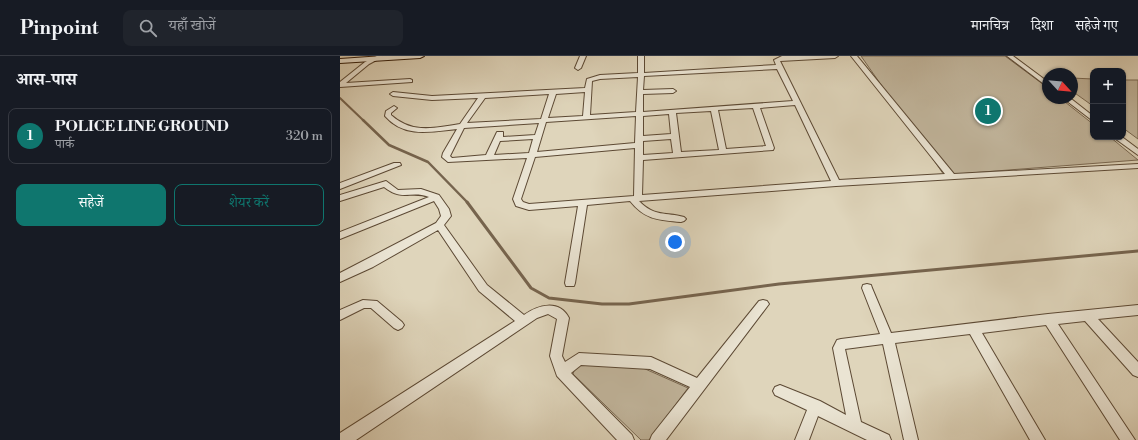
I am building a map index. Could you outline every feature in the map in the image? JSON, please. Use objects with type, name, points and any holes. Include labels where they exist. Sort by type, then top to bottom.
[{"type":"street","points":[[340,58],[420,56]]},
{"type":"street","points":[[578,68],[582,56]]},
{"type":"street","points":[[641,56],[640,142],[635,198],[642,211],[648,214],[682,219]]},
{"type":"street","points":[[835,56],[782,58],[777,60],[779,67],[836,183]]},
{"type":"street","points":[[854,56],[951,176]]},
{"type":"street","points":[[1010,56],[1042,80]]},
{"type":"street","points":[[1015,56],[1042,76]]},
{"type":"street","points":[[340,61],[372,58]]},
{"type":"street","points":[[340,85],[372,58]]},
{"type":"street","points":[[586,117],[589,80],[595,78],[779,67]]},
{"type":"street","points":[[340,85],[410,81]]},
{"type":"street","points":[[393,94],[432,98],[588,90]]},
{"type":"street","points":[[640,92],[673,91]]},
{"type":"street","points":[[553,92],[517,199],[519,204],[529,207],[836,183],[1138,166]]},
{"type":"street","points":[[483,96],[462,126],[446,157],[451,160],[531,155],[640,142],[674,136]]},
{"type":"street","points":[[1078,102],[1090,111]]},
{"type":"street","points":[[394,108],[388,112],[388,116],[399,126],[417,130],[797,103]]},
{"type":"street","points":[[1074,104],[1090,117]]},
{"type":"street","points":[[639,158],[770,148],[756,106]]},
{"type":"street","points":[[714,109],[723,151]]},
{"type":"street","points":[[672,111],[677,155]]},
{"type":"street","points":[[488,158],[506,123]]},
{"type":"street","points":[[498,139],[537,136]]},
{"type":"street","points":[[1126,137],[1138,146]]},
{"type":"street","points":[[1121,140],[1138,153]]},
{"type":"street","points":[[340,186],[398,164]]},
{"type":"street","points":[[340,198],[386,184],[396,192],[415,190],[428,193],[436,197],[444,209],[446,216],[439,225],[369,264],[340,278]]},
{"type":"street","points":[[340,236],[436,197]]},
{"type":"street","points":[[570,283],[583,203]]},
{"type":"street","points":[[439,225],[483,288],[524,321]]},
{"type":"street","points":[[867,288],[887,338],[911,440]]},
{"type":"street","points":[[340,315],[364,304],[373,304],[398,325]]},
{"type":"street","points":[[657,440],[763,304]]},
{"type":"street","points":[[343,440],[539,310],[556,312],[563,318],[556,356],[562,372],[627,440]]},
{"type":"street","points":[[860,433],[839,348],[841,344],[1138,310]]},
{"type":"street","points":[[1088,315],[1138,372]]},
{"type":"street","points":[[1048,320],[1128,440]]},
{"type":"street","points":[[973,329],[1038,440]]},
{"type":"street","points":[[562,372],[579,360],[651,364],[699,386]]},
{"type":"street","points":[[780,391],[815,406],[860,433],[884,440]]},
{"type":"street","points":[[802,440],[815,406]]},
{"type":"shaded area","points":[[861,56],[1005,56],[1042,84],[1042,104],[1068,104],[1090,122],[1090,140],[1114,140],[1138,160],[944,175]]},
{"type":"shaded area","points":[[1078,78],[1090,79],[1090,104],[1078,95]]},
{"type":"shaded area","points":[[1126,80],[1138,80],[1138,139],[1126,130]]},
{"type":"shaded area","points":[[582,364],[643,368],[688,388],[649,440],[641,440],[573,374],[575,368]]},
{"type":"waterway","points":[[340,98],[364,121]]},
{"type":"waterway","points":[[363,120],[389,145],[428,162],[468,203]]},
{"type":"waterway","points":[[467,202],[531,288],[549,298],[602,304],[629,304],[779,284],[1138,251]]},
{"type":"place","name":"POLICE LINE GROUND","points":[[988,111]]}]
